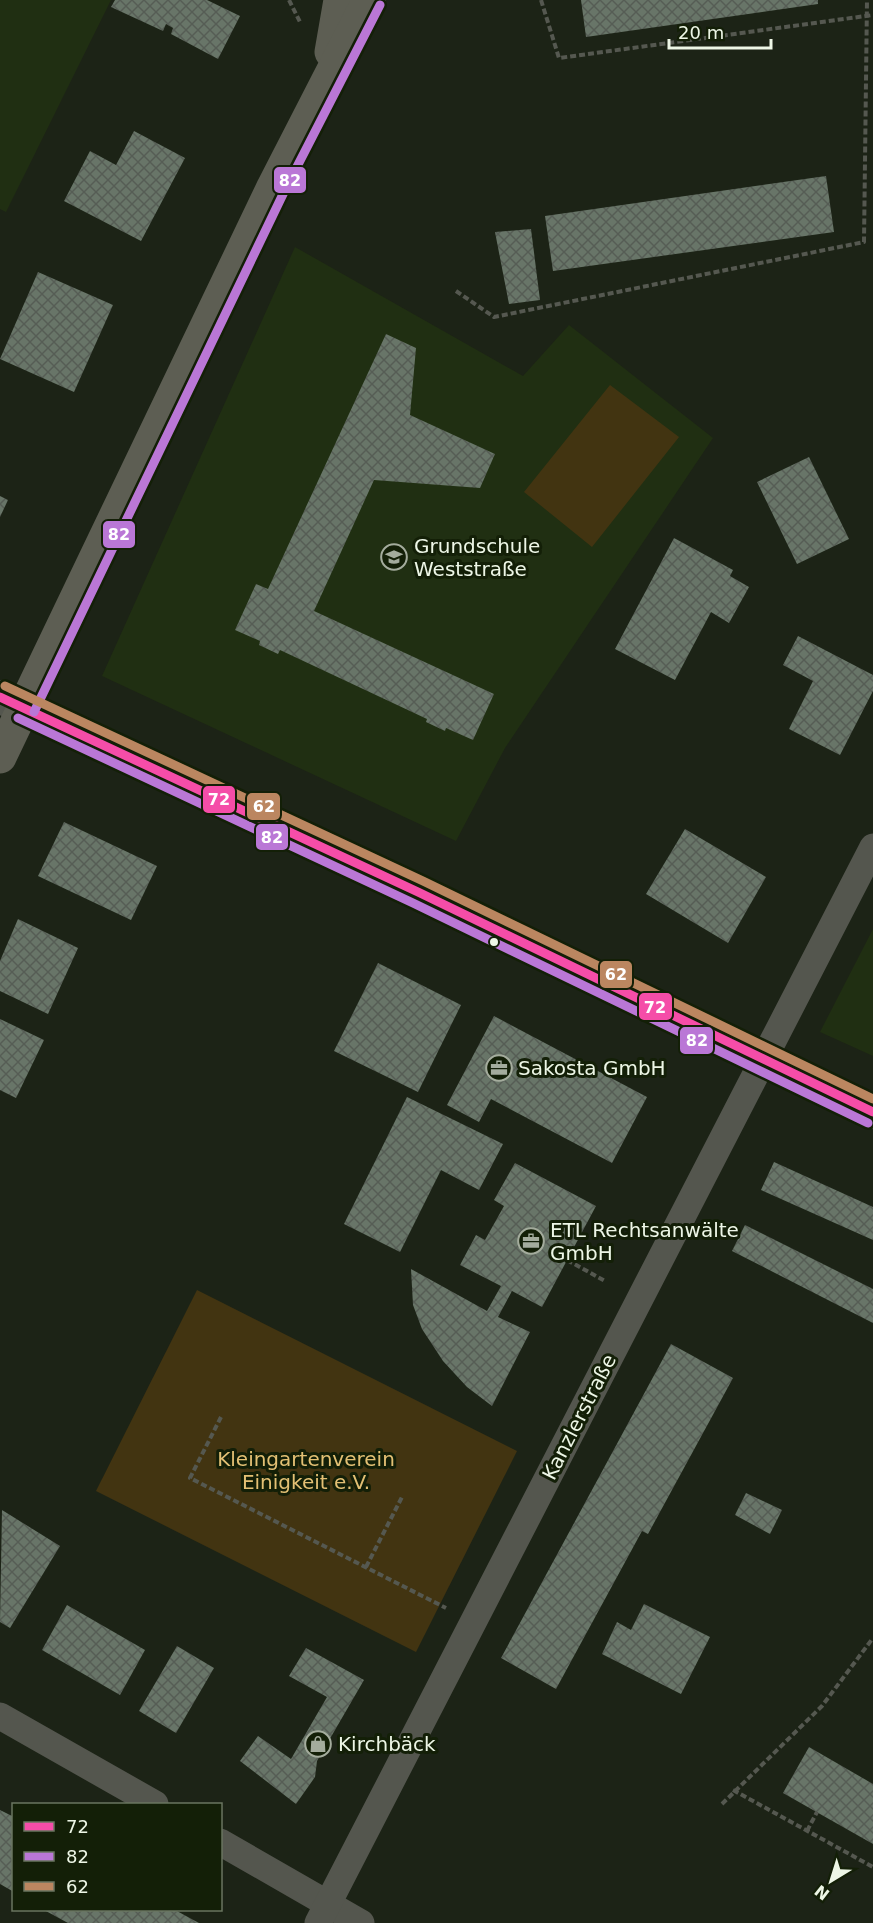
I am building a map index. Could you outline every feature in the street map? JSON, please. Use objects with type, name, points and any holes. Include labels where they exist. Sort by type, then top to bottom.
[{"type":"main road","points":[[327,77],[340,0]]},
{"type":"main road","points":[[0,757],[11,702],[327,77],[369,0]]},
{"type":"street","points":[[11,702],[525,943],[763,1061],[873,1112]]},
{"type":"street","name":"Kanzlerstraße","points":[[323,1913],[873,848]]},
{"type":"street","points":[[0,1716],[152,1803]]},
{"type":"street","points":[[222,1843],[323,1913],[361,1923]]},
{"type":"path","points":[[541,0],[559,58],[871,15]]},
{"type":"path","points":[[456,291],[494,317],[864,242],[871,15],[867,0]]},
{"type":"path","points":[[567,1260],[605,1281]]},
{"type":"path","points":[[221,1417],[190,1478],[473,1622]]},
{"type":"path","points":[[366,1567],[402,1497]]},
{"type":"path","points":[[722,1804],[733,1790],[822,1706],[873,1638]]},
{"type":"path","points":[[733,1790],[873,1867]]},
{"type":"path","points":[[807,1831],[817,1812]]},
{"type":"shaded area","points":[[0,0],[111,0],[6,212],[0,209]]},
{"type":"shaded area","name":"Grundschule Weststraße","points":[[295,247],[523,376],[569,325],[713,438],[505,748],[456,841],[102,676]]},
{"type":"shaded area","points":[[873,929],[873,1056],[820,1032]]},
{"type":"green space","points":[[610,385],[679,437],[592,547],[524,492]]},
{"type":"green space","name":"Kleingartenverein Einigkeit e.V.","points":[[197,1290],[517,1451],[416,1652],[96,1491]]},
{"type":"building","points":[[115,0],[207,0],[240,16],[218,59],[171,34],[173,28],[166,24],[163,31],[111,7]]},
{"type":"building","points":[[581,0],[818,0],[818,4],[586,37]]},
{"type":"building","points":[[134,131],[185,158],[141,241],[64,201],[90,151],[116,165]]},
{"type":"building","points":[[826,176],[834,232],[553,271],[545,216]]},
{"type":"building","points":[[531,229],[540,300],[509,304],[495,232]]},
{"type":"building","points":[[38,272],[113,305],[74,392],[0,359]]},
{"type":"building","points":[[386,334],[416,348],[410,415],[495,454],[480,488],[374,480],[314,611],[494,694],[473,740],[446,728],[445,731],[426,722],[427,719],[280,650],[278,654],[259,645],[260,641],[235,630],[256,584],[268,589]]},
{"type":"building","points":[[809,457],[849,539],[797,564],[757,482]]},
{"type":"building","points":[[0,496],[8,500],[0,517]]},
{"type":"building","points":[[674,538],[733,570],[730,576],[749,587],[729,623],[711,612],[675,680],[615,649]]},
{"type":"building","points":[[798,636],[873,675],[873,691],[840,755],[789,729],[813,681],[783,665]]},
{"type":"building","points":[[64,822],[157,866],[131,920],[38,876]]},
{"type":"building","points":[[685,829],[766,877],[728,943],[646,894]]},
{"type":"building","points":[[18,919],[78,948],[48,1014],[0,991],[0,961]]},
{"type":"building","points":[[378,963],[461,1005],[418,1092],[334,1051]]},
{"type":"building","points":[[494,1016],[647,1097],[612,1163],[491,1099],[479,1122],[447,1105]]},
{"type":"building","points":[[0,1019],[44,1040],[16,1098],[0,1090]]},
{"type":"building","points":[[407,1097],[503,1144],[479,1190],[441,1170],[400,1252],[344,1224]]},
{"type":"building","points":[[774,1162],[873,1207],[873,1240],[761,1190]]},
{"type":"building","points":[[515,1163],[596,1206],[542,1307],[512,1291],[498,1317],[530,1332],[492,1406],[467,1387],[443,1361],[422,1329],[413,1305],[411,1269],[487,1311],[501,1286],[460,1265],[476,1235],[485,1240],[504,1206],[494,1200]]},
{"type":"building","points":[[745,1225],[873,1289],[873,1323],[732,1251]]},
{"type":"building","points":[[671,1344],[733,1378],[648,1534],[642,1531],[556,1689],[501,1658]]},
{"type":"building","points":[[746,1493],[782,1510],[770,1534],[735,1515]]},
{"type":"building","points":[[2,1510],[60,1546],[10,1628],[0,1622]]},
{"type":"building","points":[[644,1604],[710,1637],[681,1694],[602,1654],[617,1622],[631,1630]]},
{"type":"building","points":[[67,1605],[145,1650],[120,1695],[42,1650]]},
{"type":"building","points":[[177,1646],[214,1668],[176,1733],[139,1711]]},
{"type":"building","points":[[306,1648],[364,1680],[317,1761],[315,1777],[296,1804],[240,1761],[258,1736],[291,1759],[327,1697],[289,1676]]},
{"type":"building","points":[[809,1747],[873,1784],[873,1844],[783,1793]]},
{"type":"building","points":[[0,1810],[12,1816],[12,1891],[0,1884]]},
{"type":"building","points":[[46,1911],[177,1911],[199,1923],[68,1923]]},
{"type":"transit line","name":"82","points":[[34,712],[284,192],[380,5]]},
{"type":"transit line","name":"62","points":[[5,686],[423,881],[873,1099]]},
{"type":"transit line","name":"72","points":[[0,697],[418,892],[873,1112]]},
{"type":"transit line","name":"82","points":[[18,718],[413,903],[868,1123]]},
{"type":"place","name":"Grundschule Weststraße","points":[[394,557]]},
{"type":"place","name":"Sakosta GmbH","points":[[499,1068]]},
{"type":"place","name":"ETL Rechtsanwälte GmbH","points":[[531,1241]]},
{"type":"place","name":"Kirchbäck","points":[[318,1744]]}]
